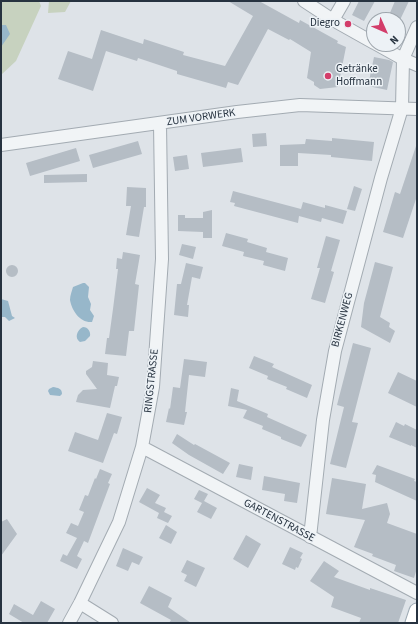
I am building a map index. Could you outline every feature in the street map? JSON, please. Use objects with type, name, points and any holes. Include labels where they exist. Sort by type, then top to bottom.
[{"type":"main road","points":[[413,623],[417,611]]},
{"type":"street","points":[[304,1],[333,20],[366,38]]},
{"type":"street","points":[[333,20],[344,1]]},
{"type":"street","points":[[403,59],[417,27]]},
{"type":"street","points":[[391,52],[417,65]]},
{"type":"street","name":"BIRKENWEG","points":[[310,537],[334,351],[402,108],[403,59]]},
{"type":"street","name":"ZUM VORWERK","points":[[1,145],[160,124],[230,113],[300,105],[417,109]]},
{"type":"street","name":"RINGSTRASSE","points":[[69,623],[118,522],[142,447],[153,387],[162,259],[160,124]]},
{"type":"street","name":"GARTENSTRASSE","points":[[142,447],[417,594]]},
{"type":"street","points":[[80,603],[112,623]]},
{"type":"green space","points":[[1,1],[39,1],[41,6],[16,61],[1,75]]},
{"type":"green space","points":[[49,1],[71,1],[65,12],[48,13]]},
{"type":"water","points":[[1,25],[6,25],[10,34],[1,47]]},
{"type":"water","points":[[83,283],[89,287],[88,297],[91,304],[90,310],[94,316],[92,322],[84,321],[77,316],[70,300],[73,287]]},
{"type":"water","points":[[1,299],[8,301],[12,316],[15,318],[9,321],[5,317],[1,317]]},
{"type":"water","points":[[83,327],[89,330],[90,336],[85,341],[80,342],[77,338],[77,334]]},
{"type":"water","points":[[53,387],[60,389],[62,394],[60,396],[50,395],[48,391]]},
{"type":"building","points":[[228,1],[259,1],[299,23],[300,20],[346,47],[338,87],[320,89],[314,85],[314,82],[307,78],[311,52],[290,39],[289,40],[268,29],[238,85],[228,82],[226,88],[177,74],[177,71],[138,58],[137,61],[106,51],[93,91],[58,79],[68,51],[92,59],[101,30],[143,44],[144,39],[184,52],[183,55],[225,66],[253,16]]},
{"type":"building","points":[[359,1],[375,1],[369,12],[366,12],[364,21],[352,15]]},
{"type":"building","points":[[395,1],[409,1],[404,12],[390,12]]},
{"type":"building","points":[[374,57],[393,62],[387,90],[368,86]]},
{"type":"building","points":[[266,133],[267,146],[253,147],[252,134]]},
{"type":"building","points":[[332,138],[374,142],[372,161],[331,157],[331,155],[298,153],[298,166],[280,166],[280,145],[305,144],[306,139],[332,141]]},
{"type":"building","points":[[138,141],[142,154],[93,168],[89,155]]},
{"type":"building","points":[[416,146],[417,199],[403,238],[383,232],[395,192],[400,194]]},
{"type":"building","points":[[76,148],[80,161],[30,176],[26,163]]},
{"type":"building","points":[[241,148],[243,162],[203,167],[201,153]]},
{"type":"building","points":[[187,155],[189,169],[175,171],[173,157]]},
{"type":"building","points":[[87,174],[87,182],[44,183],[44,175]]},
{"type":"building","points":[[354,186],[362,189],[355,211],[347,209]]},
{"type":"building","points":[[127,187],[146,188],[146,207],[144,207],[139,237],[126,235],[131,206],[126,206]]},
{"type":"building","points":[[233,191],[301,209],[303,202],[325,208],[325,205],[347,211],[343,224],[322,218],[321,222],[299,216],[298,223],[234,206],[235,203],[230,202]]},
{"type":"building","points":[[212,210],[212,238],[203,238],[203,232],[178,231],[178,215],[185,215],[185,218],[203,218],[203,212]]},
{"type":"building","points":[[226,233],[248,239],[247,242],[267,248],[266,252],[288,258],[285,271],[263,265],[264,261],[243,256],[244,252],[222,246]]},
{"type":"building","points":[[326,236],[340,240],[331,271],[334,272],[325,303],[311,299],[320,268],[317,268]]},
{"type":"building","points":[[182,244],[196,247],[193,259],[179,255]]},
{"type":"building","points":[[123,252],[140,255],[135,284],[139,285],[134,331],[129,331],[126,356],[105,354],[107,338],[109,338],[118,269],[116,269],[117,258],[122,259]]},
{"type":"building","points":[[375,262],[393,267],[380,317],[390,323],[389,327],[395,331],[390,343],[361,327],[364,303]]},
{"type":"building","points":[[186,263],[203,267],[200,279],[192,277],[187,305],[189,305],[188,317],[174,315],[177,284],[181,284]]},
{"type":"building","points":[[12,265],[16,267],[18,271],[16,275],[12,277],[8,275],[6,271],[8,267]]},
{"type":"building","points":[[353,343],[371,348],[352,422],[358,423],[346,468],[330,464],[344,407],[337,405]]},
{"type":"building","points":[[254,356],[274,364],[272,367],[312,385],[307,398],[286,389],[287,387],[267,379],[268,376],[249,368]]},
{"type":"building","points":[[184,359],[207,362],[205,377],[189,375],[185,412],[187,412],[184,425],[166,422],[169,408],[170,409],[173,387],[180,388]]},
{"type":"building","points":[[93,361],[108,363],[107,375],[119,377],[117,386],[115,386],[110,408],[76,402],[78,395],[83,390],[97,389],[86,374],[86,371],[92,367]]},
{"type":"building","points":[[398,372],[417,381],[417,407],[388,393]]},
{"type":"building","points":[[231,388],[239,390],[237,401],[268,414],[267,417],[307,435],[301,447],[262,429],[263,426],[243,418],[247,410],[228,406]]},
{"type":"building","points":[[107,413],[122,417],[117,434],[114,433],[103,463],[68,451],[75,432],[98,440]]},
{"type":"building","points":[[396,422],[404,426],[405,424],[417,430],[417,448],[389,437]]},
{"type":"building","points":[[177,434],[194,445],[195,444],[230,463],[223,474],[189,455],[172,443]]},
{"type":"building","points":[[239,464],[253,467],[251,480],[236,477]]},
{"type":"building","points":[[377,465],[415,479],[414,481],[417,482],[417,501],[375,482],[376,475],[372,474]]},
{"type":"building","points":[[100,469],[112,474],[108,483],[110,484],[88,543],[84,541],[77,556],[82,559],[77,569],[60,561],[63,554],[67,556],[77,538],[66,533],[71,523],[78,526],[84,512],[79,510],[85,495],[88,496]]},
{"type":"building","points":[[264,476],[300,483],[297,503],[284,501],[285,494],[262,490]]},
{"type":"building","points":[[332,478],[366,484],[362,509],[387,503],[390,514],[387,523],[417,534],[417,568],[414,578],[394,571],[396,565],[354,547],[365,520],[326,514]]},
{"type":"building","points":[[147,488],[160,495],[155,503],[166,508],[164,512],[172,516],[168,523],[157,518],[159,513],[139,502]]},
{"type":"building","points":[[199,490],[208,494],[204,501],[217,508],[211,519],[197,512],[202,503],[194,499]]},
{"type":"building","points":[[7,519],[17,534],[1,556],[1,522]]},
{"type":"building","points":[[166,525],[177,532],[171,544],[159,538]]},
{"type":"building","points":[[246,535],[261,544],[248,568],[233,559]]},
{"type":"building","points":[[290,547],[303,553],[300,558],[302,559],[298,568],[296,567],[295,570],[282,564]]},
{"type":"building","points":[[123,548],[143,557],[139,565],[132,562],[128,571],[116,566]]},
{"type":"building","points":[[187,560],[205,568],[196,587],[184,581],[187,575],[181,572]]},
{"type":"building","points":[[324,561],[339,571],[334,577],[370,590],[370,588],[406,600],[398,623],[359,623],[361,618],[331,607],[334,597],[310,581]]},
{"type":"building","points":[[149,586],[172,598],[168,607],[191,623],[169,623],[171,620],[140,603]]},
{"type":"building","points":[[41,601],[55,609],[47,623],[24,623],[9,614],[14,604],[33,615]]},
{"type":"place","name":"Diegro","points":[[348,24]]},
{"type":"place","name":"Getränke Hoffmann","points":[[328,76]]}]
